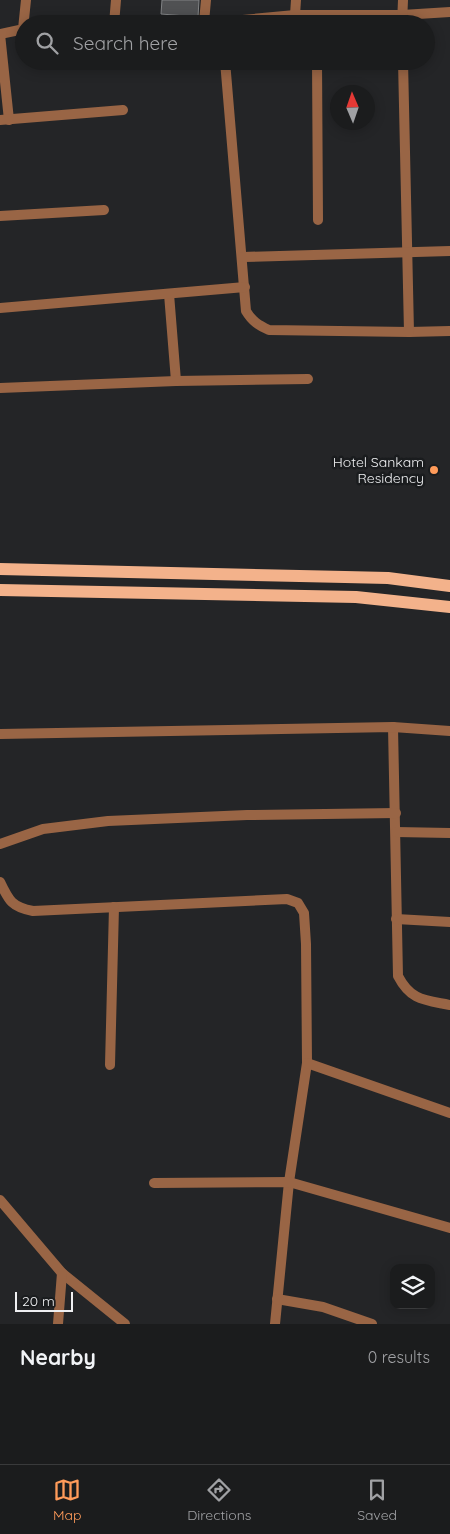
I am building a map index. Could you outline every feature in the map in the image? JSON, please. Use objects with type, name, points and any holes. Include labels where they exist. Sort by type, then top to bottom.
[{"type":"main road","points":[[0,569],[388,578],[450,586]]},
{"type":"main road","points":[[0,590],[356,597],[450,607]]},
{"type":"street","points":[[24,15],[26,0]]},
{"type":"street","points":[[115,15],[116,0]]},
{"type":"street","points":[[205,15],[206,0]]},
{"type":"street","points":[[295,15],[296,0]]},
{"type":"street","points":[[402,15],[403,0]]},
{"type":"street","points":[[429,15],[450,12]]},
{"type":"street","points":[[15,31],[0,34],[4,120],[123,110]]},
{"type":"street","points":[[226,70],[243,257],[246,311],[250,318],[258,325],[269,330],[450,331]]},
{"type":"street","points":[[317,70],[318,220]]},
{"type":"street","points":[[403,70],[409,332]]},
{"type":"street","points":[[0,216],[104,210]]},
{"type":"street","points":[[243,257],[450,251]]},
{"type":"street","points":[[0,308],[245,287]]},
{"type":"street","points":[[170,294],[176,381]]},
{"type":"street","points":[[0,388],[176,381],[308,379]]},
{"type":"street","points":[[0,734],[393,727],[450,731]]},
{"type":"street","points":[[393,727],[398,976],[404,987],[416,998],[450,1005]]},
{"type":"street","points":[[0,844],[43,829],[108,821],[247,815],[396,813]]},
{"type":"street","points":[[396,832],[450,833]]},
{"type":"street","points":[[0,882],[8,899],[18,908],[33,911],[287,899],[298,903],[304,912],[307,1063],[288,1182],[275,1324]]},
{"type":"street","points":[[110,1065],[114,906]]},
{"type":"street","points":[[396,919],[450,922]]},
{"type":"street","points":[[307,1063],[450,1113]]},
{"type":"street","points":[[154,1183],[288,1182],[450,1228]]},
{"type":"street","points":[[0,1200],[62,1273],[125,1324]]},
{"type":"street","points":[[58,1324],[62,1273]]},
{"type":"street","points":[[277,1299],[323,1307],[372,1324]]},
{"type":"building","points":[[162,0],[199,0],[198,15],[161,14]]},
{"type":"place","name":"Hotel Sankam Residency","points":[[434,470]]}]
